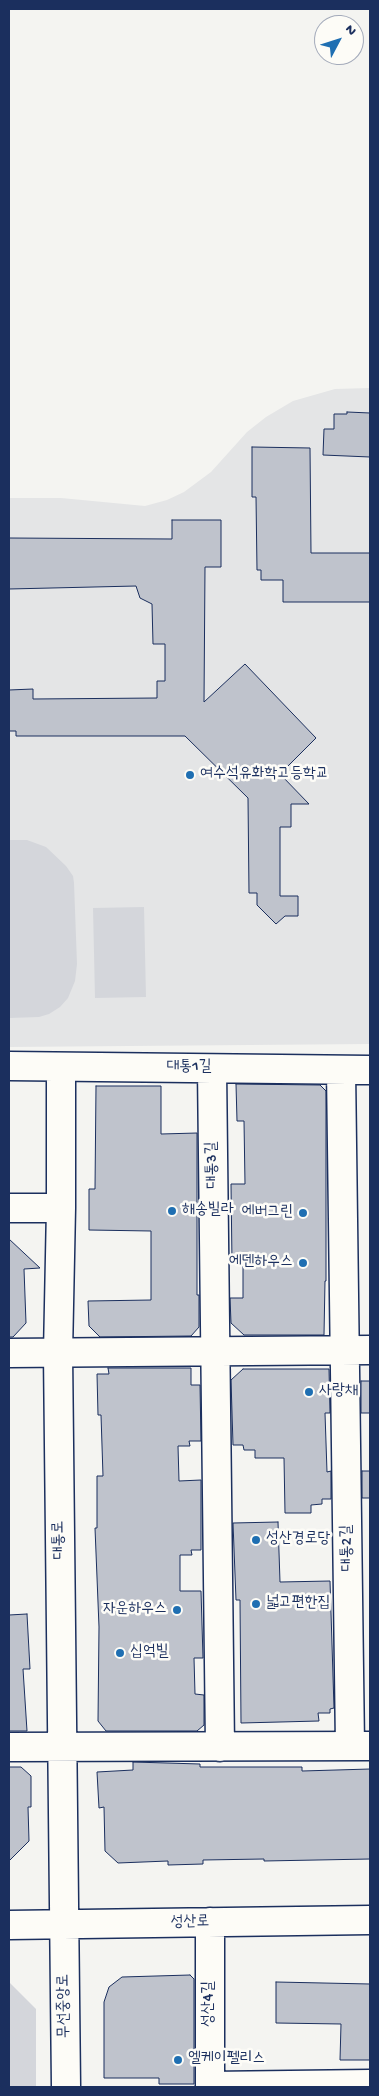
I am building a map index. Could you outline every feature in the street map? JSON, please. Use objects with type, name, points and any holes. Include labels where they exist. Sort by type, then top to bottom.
[{"type":"street","name":"대통1길","points":[[9,1066],[370,1070]]},
{"type":"street","name":"대통로","points":[[61,1067],[58,1353],[64,1925]]},
{"type":"street","name":"대통3길","points":[[212,1068],[215,1351]]},
{"type":"street","points":[[9,1354],[358,1350],[342,1070]]},
{"type":"street","points":[[9,1208],[60,1208]]},
{"type":"street","name":"대통2길","points":[[9,1747],[360,1746],[358,1350]]},
{"type":"street","points":[[215,1351],[220,1747]]},
{"type":"street","name":"성산로","points":[[9,1926],[370,1920]]},
{"type":"street","name":"성산4길","points":[[210,1922],[210,2087],[370,2084]]},
{"type":"street","name":"무선중앙로","points":[[64,1925],[66,2087]]},
{"type":"shaded area","name":"여수석유화학고등학교","points":[[370,388],[370,1044],[9,1047],[9,498],[61,498],[145,506],[167,500],[184,492],[211,472],[247,432],[266,417],[293,401],[335,389]]},
{"type":"shaded area","points":[[9,840],[27,840],[46,847],[66,866],[73,876],[77,964],[75,981],[68,998],[60,1007],[49,1014],[39,1017],[9,1018]]},
{"type":"shaded area","points":[[144,907],[146,997],[95,998],[93,908]]},
{"type":"shaded area","points":[[9,1982],[36,2009],[36,2087],[9,2087]]},
{"type":"building","points":[[347,412],[370,413],[370,457],[323,455],[324,429],[334,429],[334,414],[347,414]]},
{"type":"building","points":[[252,447],[310,448],[311,553],[370,553],[370,602],[283,602],[283,580],[261,580],[261,570],[257,570],[256,497],[252,497]]},
{"type":"building","points":[[172,520],[221,520],[221,567],[205,567],[204,702],[245,664],[316,738],[280,774],[309,804],[291,804],[291,827],[280,827],[280,896],[298,896],[298,916],[285,916],[276,924],[257,905],[257,893],[249,893],[248,798],[185,736],[16,736],[16,731],[9,731],[9,690],[33,689],[33,699],[157,698],[157,681],[165,681],[165,644],[153,644],[152,604],[140,598],[136,586],[9,589],[9,538],[172,539]]},
{"type":"building","points":[[236,1084],[320,1085],[326,1091],[326,1281],[324,1335],[244,1335],[231,1323],[230,1298],[243,1298],[243,1264],[232,1263],[231,1184],[245,1184],[244,1121],[237,1121]]},
{"type":"building","points":[[96,1086],[161,1086],[161,1134],[197,1133],[197,1295],[199,1295],[199,1327],[191,1336],[100,1337],[89,1326],[88,1301],[151,1300],[151,1231],[89,1230],[89,1189],[95,1189]]},
{"type":"building","points":[[9,1239],[40,1268],[24,1269],[26,1323],[13,1337],[9,1337]]},
{"type":"building","points":[[108,1368],[191,1368],[191,1385],[200,1385],[201,1441],[189,1441],[190,1446],[178,1446],[179,1481],[201,1480],[201,1550],[191,1550],[192,1555],[180,1555],[180,1591],[201,1591],[203,1658],[194,1658],[195,1694],[204,1695],[204,1725],[197,1731],[106,1731],[98,1721],[99,1627],[95,1528],[97,1528],[97,1476],[103,1476],[101,1415],[98,1415],[97,1374],[109,1374]]},
{"type":"building","points":[[243,1369],[329,1369],[330,1413],[325,1413],[327,1472],[331,1471],[331,1499],[322,1499],[322,1504],[311,1505],[311,1513],[285,1513],[284,1458],[255,1458],[255,1450],[244,1450],[243,1445],[233,1445],[231,1380]]},
{"type":"building","points":[[361,1381],[370,1381],[370,1413],[361,1413]]},
{"type":"building","points":[[362,1471],[370,1471],[370,1498],[362,1498]]},
{"type":"building","points":[[278,1522],[280,1582],[330,1581],[334,1708],[330,1709],[330,1713],[318,1713],[319,1721],[241,1723],[240,1600],[236,1600],[233,1523]]},
{"type":"building","points":[[27,1614],[30,1669],[23,1669],[27,1731],[9,1731],[9,1615]]},
{"type":"building","points":[[133,1762],[200,1764],[200,1767],[302,1767],[302,1771],[370,1769],[370,1859],[203,1860],[203,1864],[168,1865],[168,1861],[118,1863],[105,1851],[104,1807],[99,1808],[97,1772],[133,1770]]},
{"type":"building","points":[[9,1767],[21,1767],[31,1776],[31,1807],[28,1807],[29,1841],[9,1861]]},
{"type":"building","points":[[190,1975],[194,1979],[194,2084],[159,2084],[159,2078],[104,2078],[104,2002],[109,1987],[122,1977]]},
{"type":"building","points":[[276,1982],[370,1984],[370,2060],[340,2060],[341,2024],[276,2023]]},
{"type":"place","name":"여수석유화학고등학교","points":[[190,775]]},
{"type":"place","name":"해송빌라","points":[[172,1211]]},
{"type":"place","name":"에버그린","points":[[303,1213]]},
{"type":"place","name":"에덴하우스","points":[[303,1263]]},
{"type":"place","name":"사랑채","points":[[309,1392]]},
{"type":"place","name":"성산경로당","points":[[256,1540]]},
{"type":"place","name":"넓고편한집","points":[[256,1604]]},
{"type":"place","name":"자운하우스","points":[[177,1610]]},
{"type":"place","name":"십억빌","points":[[120,1653]]},
{"type":"place","name":"엘케이펠리스","points":[[178,2060]]}]
